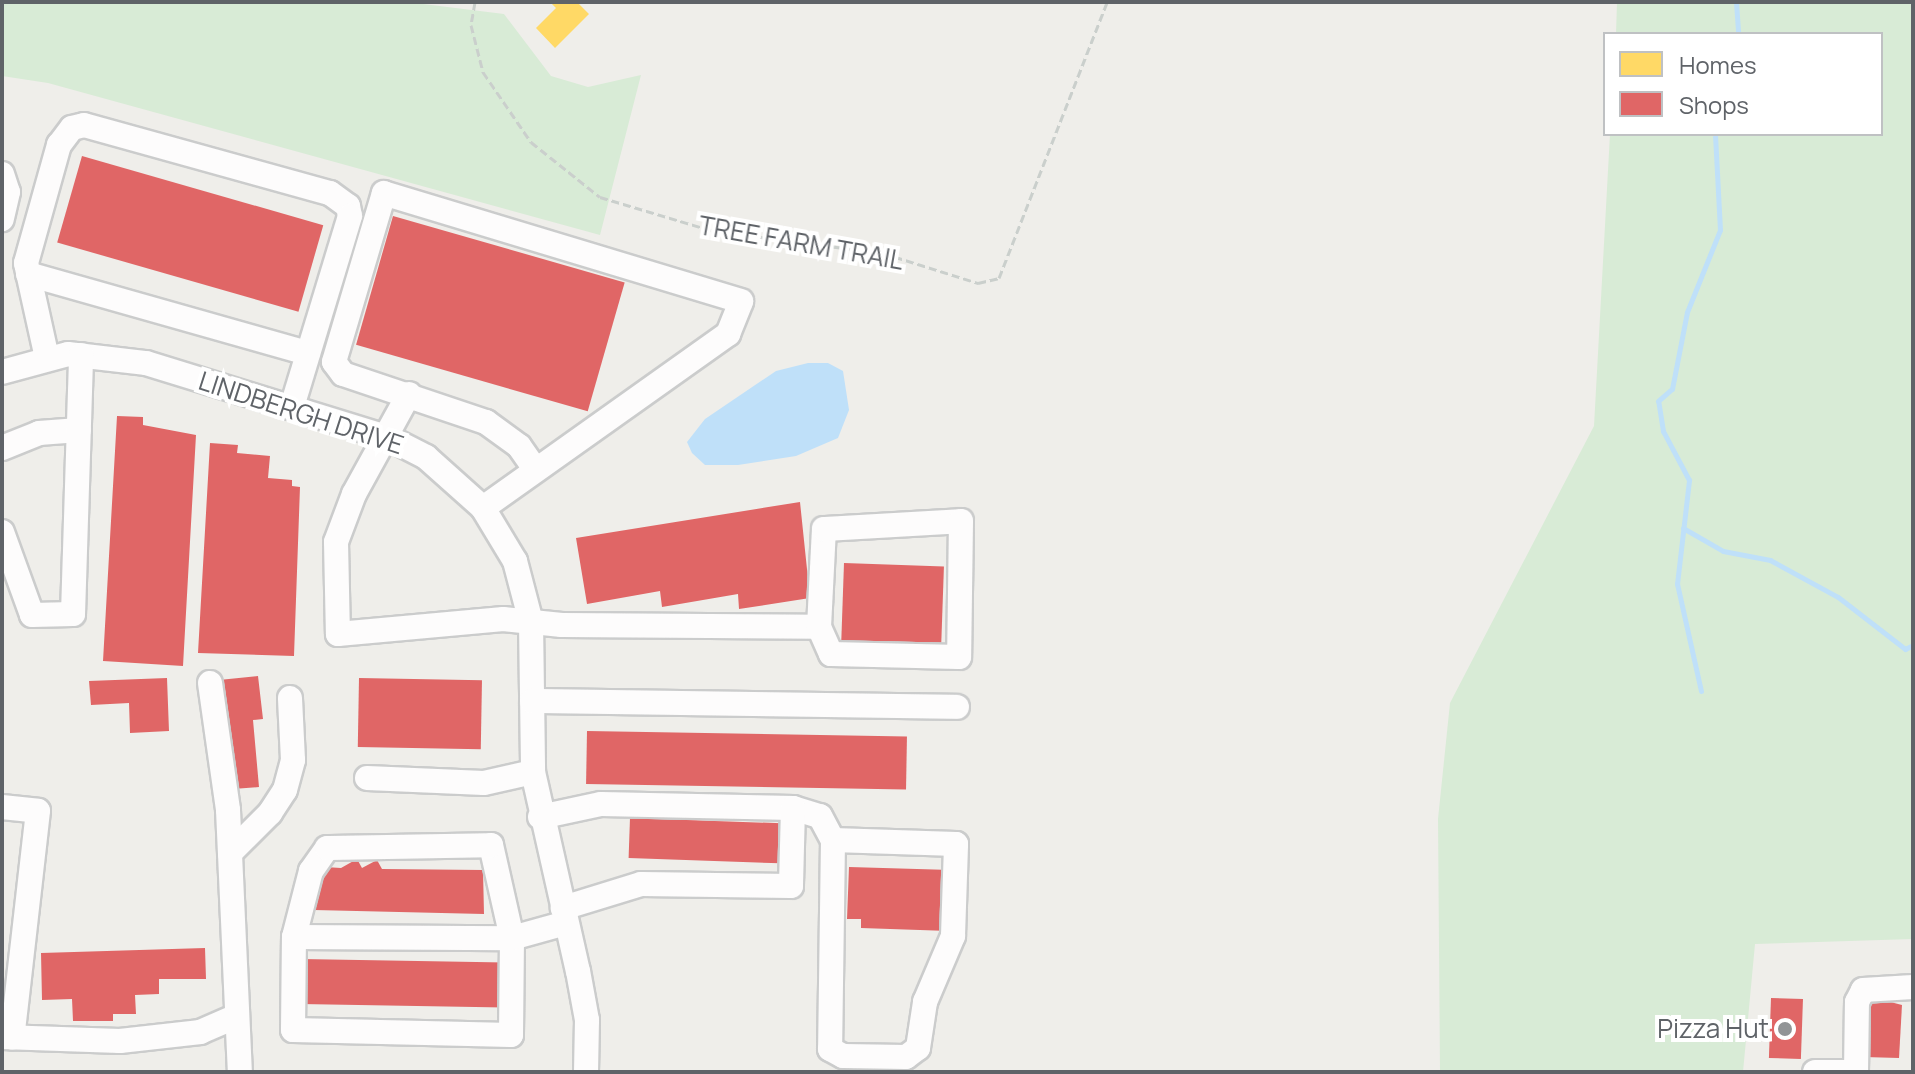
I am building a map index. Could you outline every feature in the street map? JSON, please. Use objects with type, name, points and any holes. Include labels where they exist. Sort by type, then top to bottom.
[{"type":"street","points":[[47,358],[26,263],[59,145],[72,128],[84,125],[330,193],[348,206],[350,216],[292,407]]},
{"type":"street","points":[[2,174],[8,192],[2,219]]},
{"type":"street","points":[[483,508],[728,334],[741,301],[384,193],[334,362],[343,374],[486,422],[519,446],[536,470]]},
{"type":"street","points":[[28,274],[308,353]]},
{"type":"street","points":[[2,532],[32,615],[73,614],[81,355]]},
{"type":"street","name":"LINDBERGH DRIVE","points":[[4,364],[81,355],[146,363],[387,437],[426,457],[483,508],[515,561],[531,622],[533,772],[540,817],[587,1020],[586,1072]]},
{"type":"street","points":[[409,394],[354,494],[336,542],[338,634],[503,619],[819,627]]},
{"type":"street","points":[[2,448],[39,433],[79,430]]},
{"type":"street","points":[[961,521],[959,657],[831,654],[819,627],[824,529],[961,521]]},
{"type":"street","points":[[210,683],[230,853],[240,1072]]},
{"type":"street","points":[[230,853],[270,813],[285,790],[293,760],[290,698]]},
{"type":"street","points":[[532,701],[957,707]]},
{"type":"street","points":[[367,778],[484,783],[533,772]]},
{"type":"street","points":[[540,817],[601,804],[793,808],[820,816],[833,840],[827,1041],[843,1056],[906,1057],[918,1048],[925,1002],[953,936],[956,844],[833,840]]},
{"type":"street","points":[[2,807],[38,811],[7,1037],[120,1041],[200,1032],[237,1016]]},
{"type":"street","points":[[294,937],[512,938],[641,884],[791,886],[793,808]]},
{"type":"street","points":[[491,845],[512,938],[511,1035],[293,1030],[294,937],[311,871],[327,848],[491,845]]},
{"type":"street","points":[[1856,1072],[1857,1002],[1863,990],[1913,987]]},
{"type":"street","points":[[1815,1072],[1847,1072]]},
{"type":"path","name":"TREE FARM TRAIL","points":[[475,2],[471,25],[483,72],[531,142],[600,197],[713,231],[883,253],[978,283],[999,278],[1107,2]]},
{"type":"green space","points":[[2,2],[407,2],[504,14],[551,76],[588,87],[641,75],[600,235],[48,83],[2,76]]},
{"type":"green space","points":[[1617,2],[1913,2],[1913,939],[1755,944],[1743,1072],[1440,1072],[1438,819],[1450,703],[1594,426],[1610,136],[1883,136],[1883,32],[1616,32]]},
{"type":"water","points":[[808,363],[828,363],[843,371],[849,410],[838,438],[796,456],[738,465],[705,465],[692,453],[687,442],[705,419],[776,371]]},
{"type":"building: Homes","points":[[550,2],[577,2],[589,14],[555,48],[536,28],[556,8]]},
{"type":"building: Shops","points":[[82,156],[323,225],[298,312],[57,243]]},
{"type":"building: Shops","points":[[393,216],[625,282],[588,411],[356,345]]},
{"type":"building: Shops","points":[[117,416],[143,417],[143,425],[196,435],[183,666],[103,661]]},
{"type":"building: Shops","points":[[210,443],[238,445],[237,453],[270,456],[268,478],[292,480],[292,486],[300,487],[294,656],[198,653]]},
{"type":"building: Shops","points":[[800,502],[810,598],[739,609],[738,594],[662,607],[660,591],[587,604],[576,538]]},
{"type":"building: Shops","points":[[844,563],[944,566],[941,650],[841,647]]},
{"type":"building: Shops","points":[[258,676],[263,719],[253,720],[259,787],[233,789],[219,680]]},
{"type":"building: Shops","points":[[167,678],[169,731],[130,733],[129,703],[91,705],[89,681]]},
{"type":"building: Shops","points":[[359,678],[482,680],[481,749],[358,747]]},
{"type":"building: Shops","points":[[587,731],[907,737],[906,790],[586,784]]},
{"type":"building: Shops","points":[[630,818],[782,823],[781,863],[629,858]]},
{"type":"building: Shops","points":[[357,859],[362,868],[377,860],[382,869],[483,870],[484,914],[314,910],[325,867],[341,868]]},
{"type":"building: Shops","points":[[849,867],[951,870],[949,931],[861,928],[861,919],[847,919]]},
{"type":"building: Shops","points":[[205,948],[206,979],[159,979],[159,994],[135,995],[136,1014],[113,1014],[113,1021],[73,1021],[72,999],[42,1000],[41,953]]},
{"type":"building: Shops","points":[[301,959],[505,963],[504,1008],[300,1004]]},
{"type":"building: Shops","points":[[1871,997],[1902,1005],[1899,1058],[1864,1057]]},
{"type":"building: Shops","name":"Pizza Hut","points":[[1771,998],[1803,999],[1801,1059],[1769,1058]]},
{"type":"waterway","points":[[1736,2],[1738,32]]},
{"type":"waterway","points":[[1701,691],[1677,584],[1689,480],[1663,431],[1658,401],[1672,389],[1687,312],[1720,230],[1715,136]]},
{"type":"waterway","points":[[1683,528],[1723,551],[1770,560],[1838,597],[1905,649],[1913,645]]},
{"type":"place","name":"Pizza Hut","points":[[1785,1029]]}]
